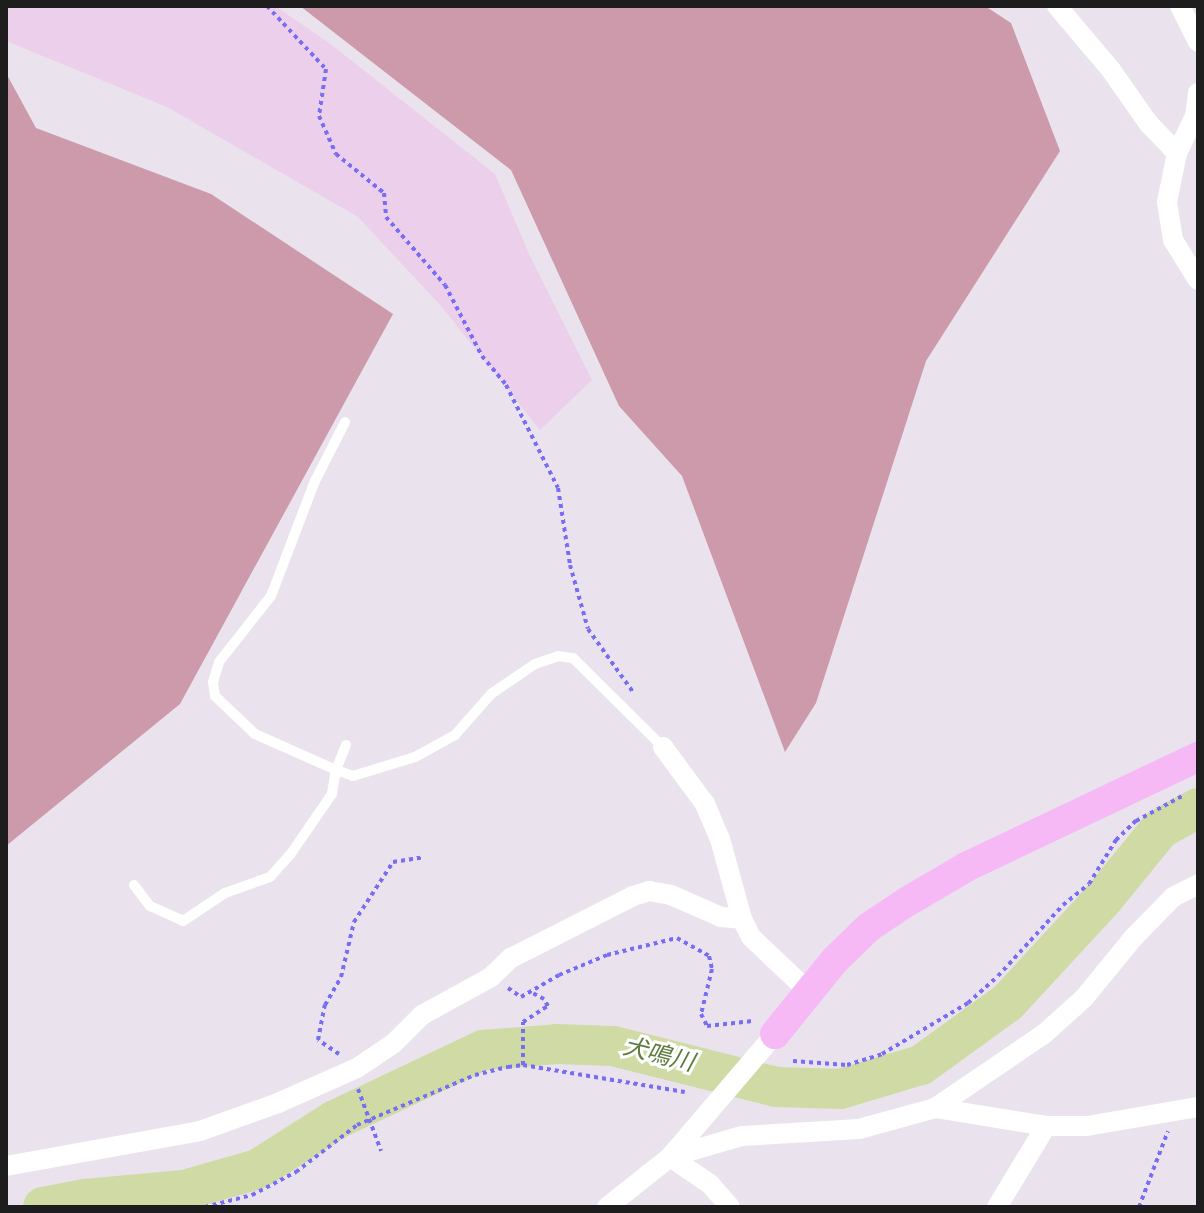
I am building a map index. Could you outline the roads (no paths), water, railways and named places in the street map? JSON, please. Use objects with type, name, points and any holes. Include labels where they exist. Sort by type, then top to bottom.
[{"type":"street","points":[[1057,6],[1111,70],[1149,124],[1177,153]]},
{"type":"street","points":[[1180,6],[1198,42]]},
{"type":"street","points":[[1198,93],[1196,117],[1177,153],[1167,202],[1173,240],[1198,280]]},
{"type":"street","points":[[663,747],[705,804],[738,893],[742,919],[751,937],[809,992]]},
{"type":"street","points":[[607,1207],[670,1157],[835,960],[869,927],[966,867],[1198,757]]},
{"type":"street","points":[[670,1157],[742,1136],[859,1129],[935,1108],[1044,1034],[1084,998],[1134,937],[1173,897],[1198,884]]},
{"type":"street","points":[[6,1166],[38,1158],[99,1152],[234,1122],[351,1070],[394,1043],[422,1015],[491,977],[511,958],[649,891],[671,895],[721,917],[742,919]]},
{"type":"street","points":[[935,1108],[1046,1126],[1087,1126],[1198,1107]]},
{"type":"street","points":[[997,1207],[1046,1126]]},
{"type":"street","points":[[670,1157],[710,1184],[730,1207]]},
{"type":"lane","points":[[345,422],[315,481],[271,596],[219,662],[213,682],[215,696],[255,734],[353,776],[415,757],[455,735],[491,694],[535,664],[558,656],[573,658],[663,747]]},
{"type":"lane","points":[[134,885],[150,906],[183,921],[225,893],[270,877],[290,855],[332,794],[336,770],[346,745]]},
{"type":"waterway","name":"犬鳴川","points":[[43,1207],[85,1199],[184,1190],[258,1169],[335,1120],[483,1050],[557,1044],[613,1046],[776,1087],[840,1089],[921,1065],[1008,1002],[1103,899],[1160,829],[1198,808]]}]
